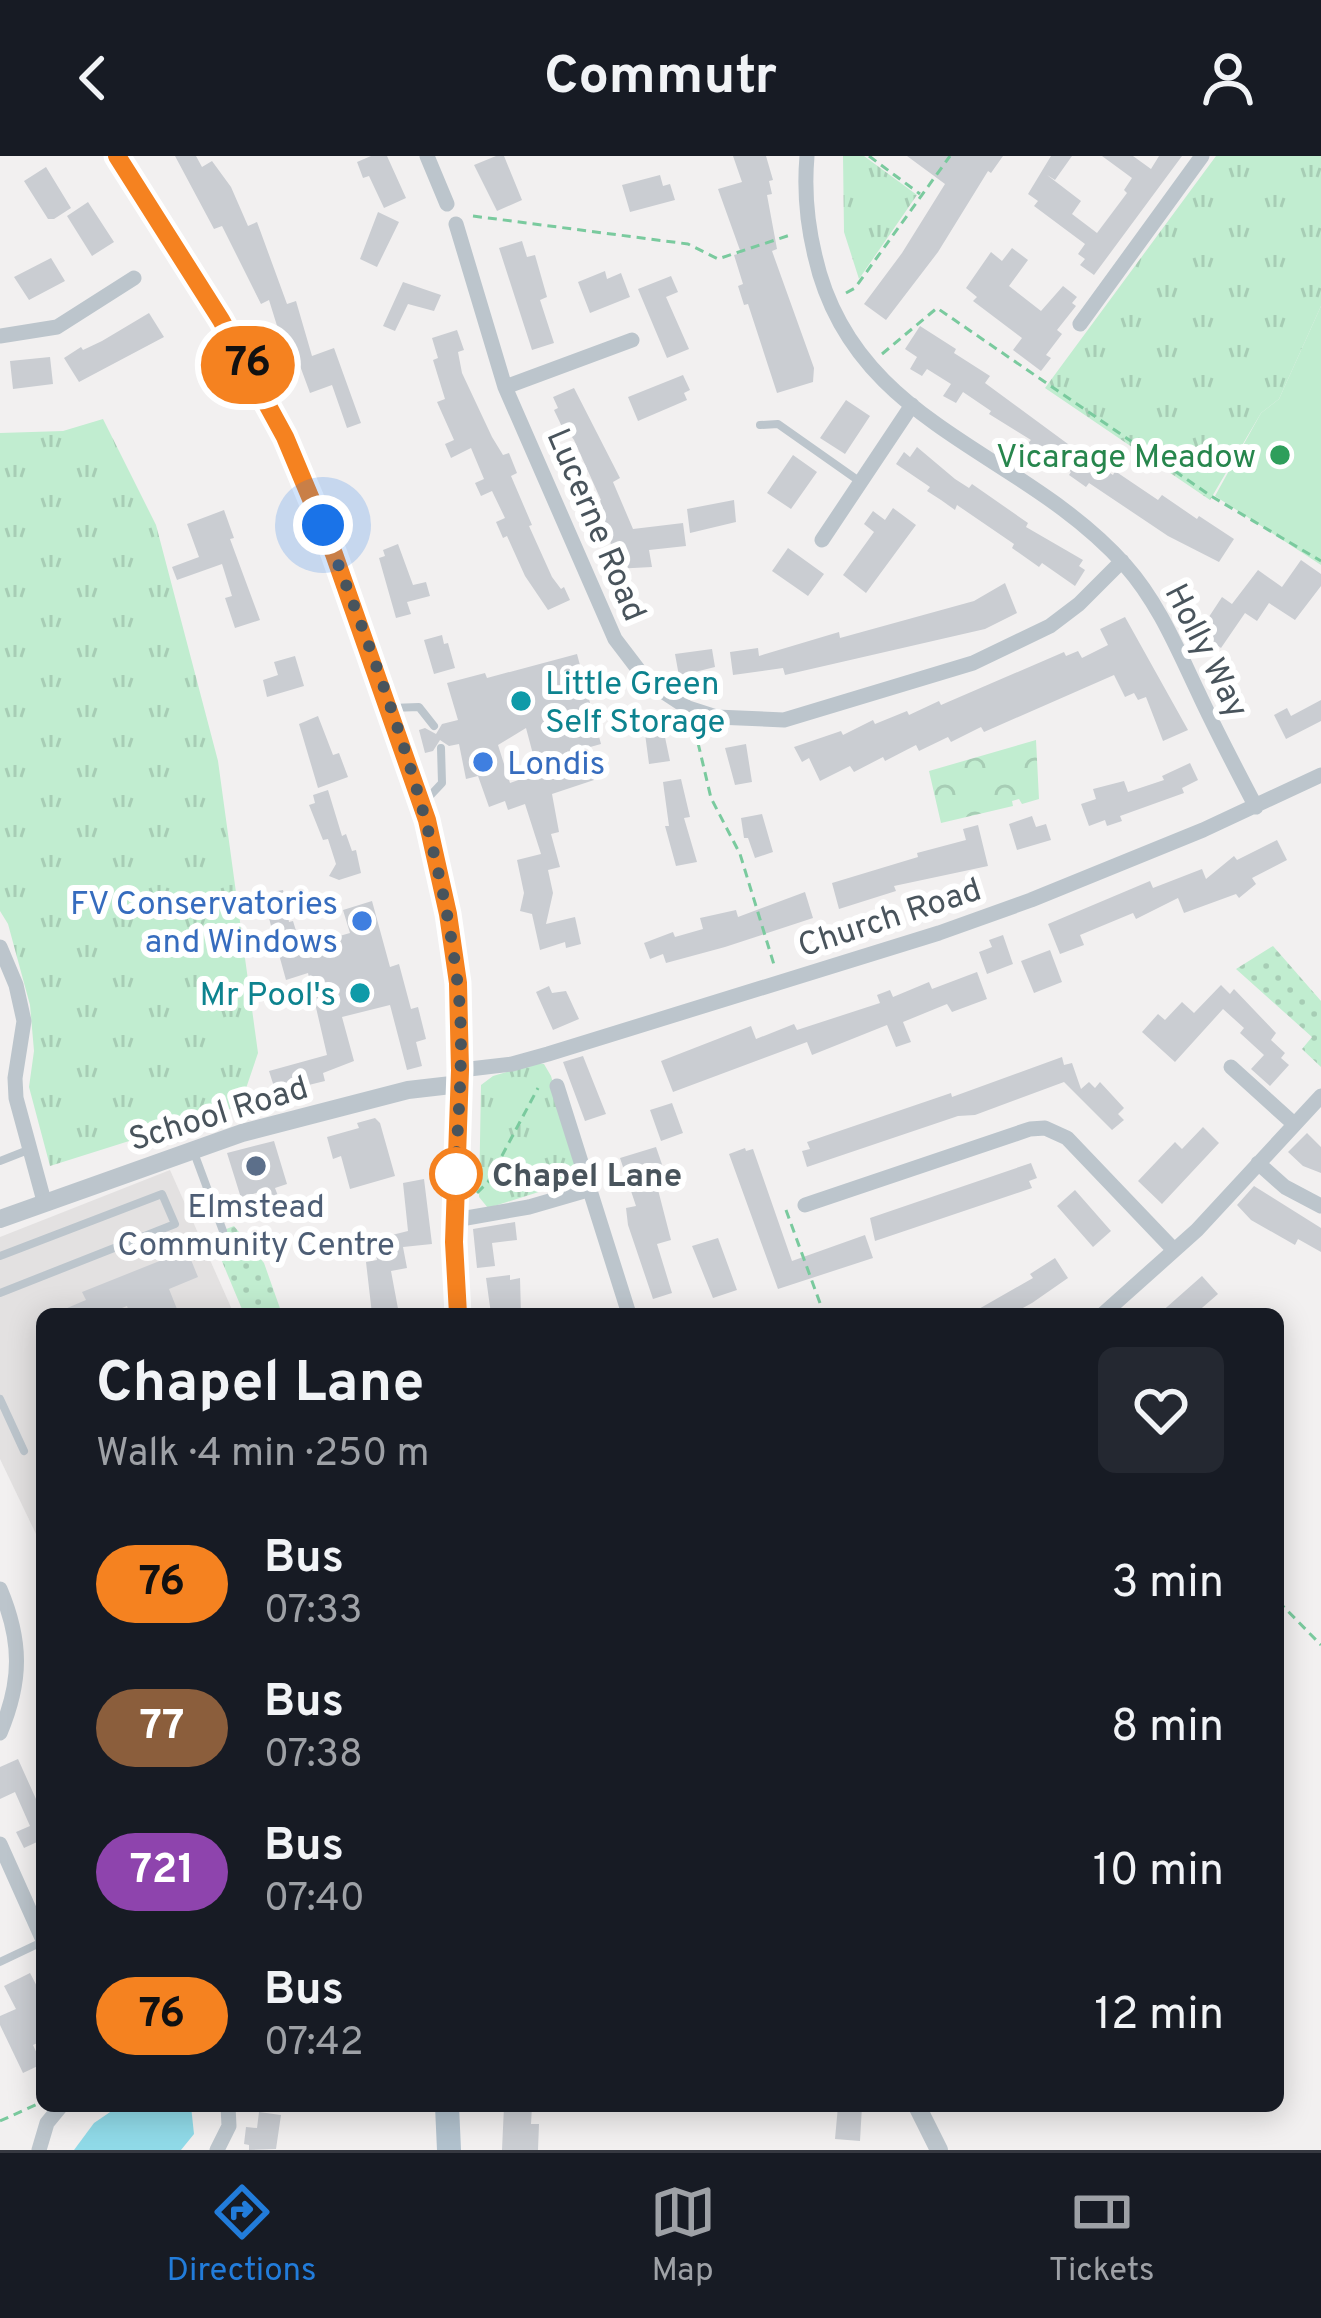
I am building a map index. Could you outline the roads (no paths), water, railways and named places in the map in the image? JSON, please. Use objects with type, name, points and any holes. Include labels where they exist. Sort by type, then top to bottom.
[{"type":"main road","points":[[117,156],[271,407],[329,539],[422,803],[448,914],[458,983],[458,1308]]},
{"type":"main road","points":[[448,2112],[449,2150]]},
{"type":"street","points":[[428,156],[447,204]]},
{"type":"street","name":"Holly Way","points":[[807,156],[809,229],[820,281],[867,367],[912,405],[1065,511],[1122,561],[1160,614],[1256,807]]},
{"type":"street","points":[[1080,324],[1202,156]]},
{"type":"street","name":"Lucerne Road","points":[[456,224],[505,387],[620,648],[647,681],[702,715],[784,720],[974,663],[1050,626],[1122,561]]},
{"type":"street","points":[[0,336],[56,327],[134,278]]},
{"type":"street","points":[[505,387],[632,340]]},
{"type":"street","points":[[822,540],[912,405]]},
{"type":"street","name":"Church Road","points":[[460,1077],[548,1054],[1031,900],[1256,807],[1321,775]]},
{"type":"street","points":[[0,947],[8,988],[24,1022],[16,1098],[44,1201]]},
{"type":"street","points":[[1232,1067],[1294,1124]]},
{"type":"street","name":"School Road","points":[[0,1219],[193,1149],[460,1077]]},
{"type":"street","points":[[552,1080],[627,1308]]},
{"type":"street","points":[[1110,1308],[1174,1250],[1321,1096]]},
{"type":"street","points":[[805,1205],[1030,1129],[1045,1128],[1067,1138],[1174,1250]]},
{"type":"street","points":[[1258,1162],[1285,1187],[1321,1206]]},
{"type":"street","points":[[455,1220],[529,1207],[591,1189]]},
{"type":"street","points":[[0,1589],[10,1612],[16,1654],[15,1697],[0,1733]]},
{"type":"street","points":[[0,1844],[36,1926]]},
{"type":"street","points":[[39,2150],[47,2123],[56,2112]]},
{"type":"street","points":[[217,2150],[230,2126],[229,2112]]},
{"type":"street","points":[[920,2112],[940,2150]]},
{"type":"lane","points":[[760,424],[778,424],[860,482]]},
{"type":"lane","points":[[390,708],[419,707],[434,726]]},
{"type":"lane","points":[[422,803],[442,783],[441,748]]},
{"type":"lane","points":[[193,1149],[223,1231]]},
{"type":"lane","points":[[0,1161],[29,1150]]},
{"type":"lane","points":[[0,1256],[161,1194],[175,1224],[0,1293]]},
{"type":"lane","points":[[0,1399],[24,1451]]},
{"type":"lane","points":[[0,1962],[36,1943]]},
{"type":"water","points":[[110,2112],[192,2112],[194,2134],[181,2150],[74,2150],[94,2123]]},
{"type":"place","name":"Vicarage Meadow","points":[[1280,455]]},
{"type":"place","name":"Little Green Self Storage","points":[[521,701]]},
{"type":"place","name":"Londis","points":[[483,762]]},
{"type":"place","name":"FV Conservatories and Windows","points":[[362,921]]},
{"type":"place","name":"Mr Pool's","points":[[360,993]]},
{"type":"place","name":"Elmstead Community Centre","points":[[256,1166]]},
{"type":"place","name":"Chapel Lane","points":[[456,1174]]}]
